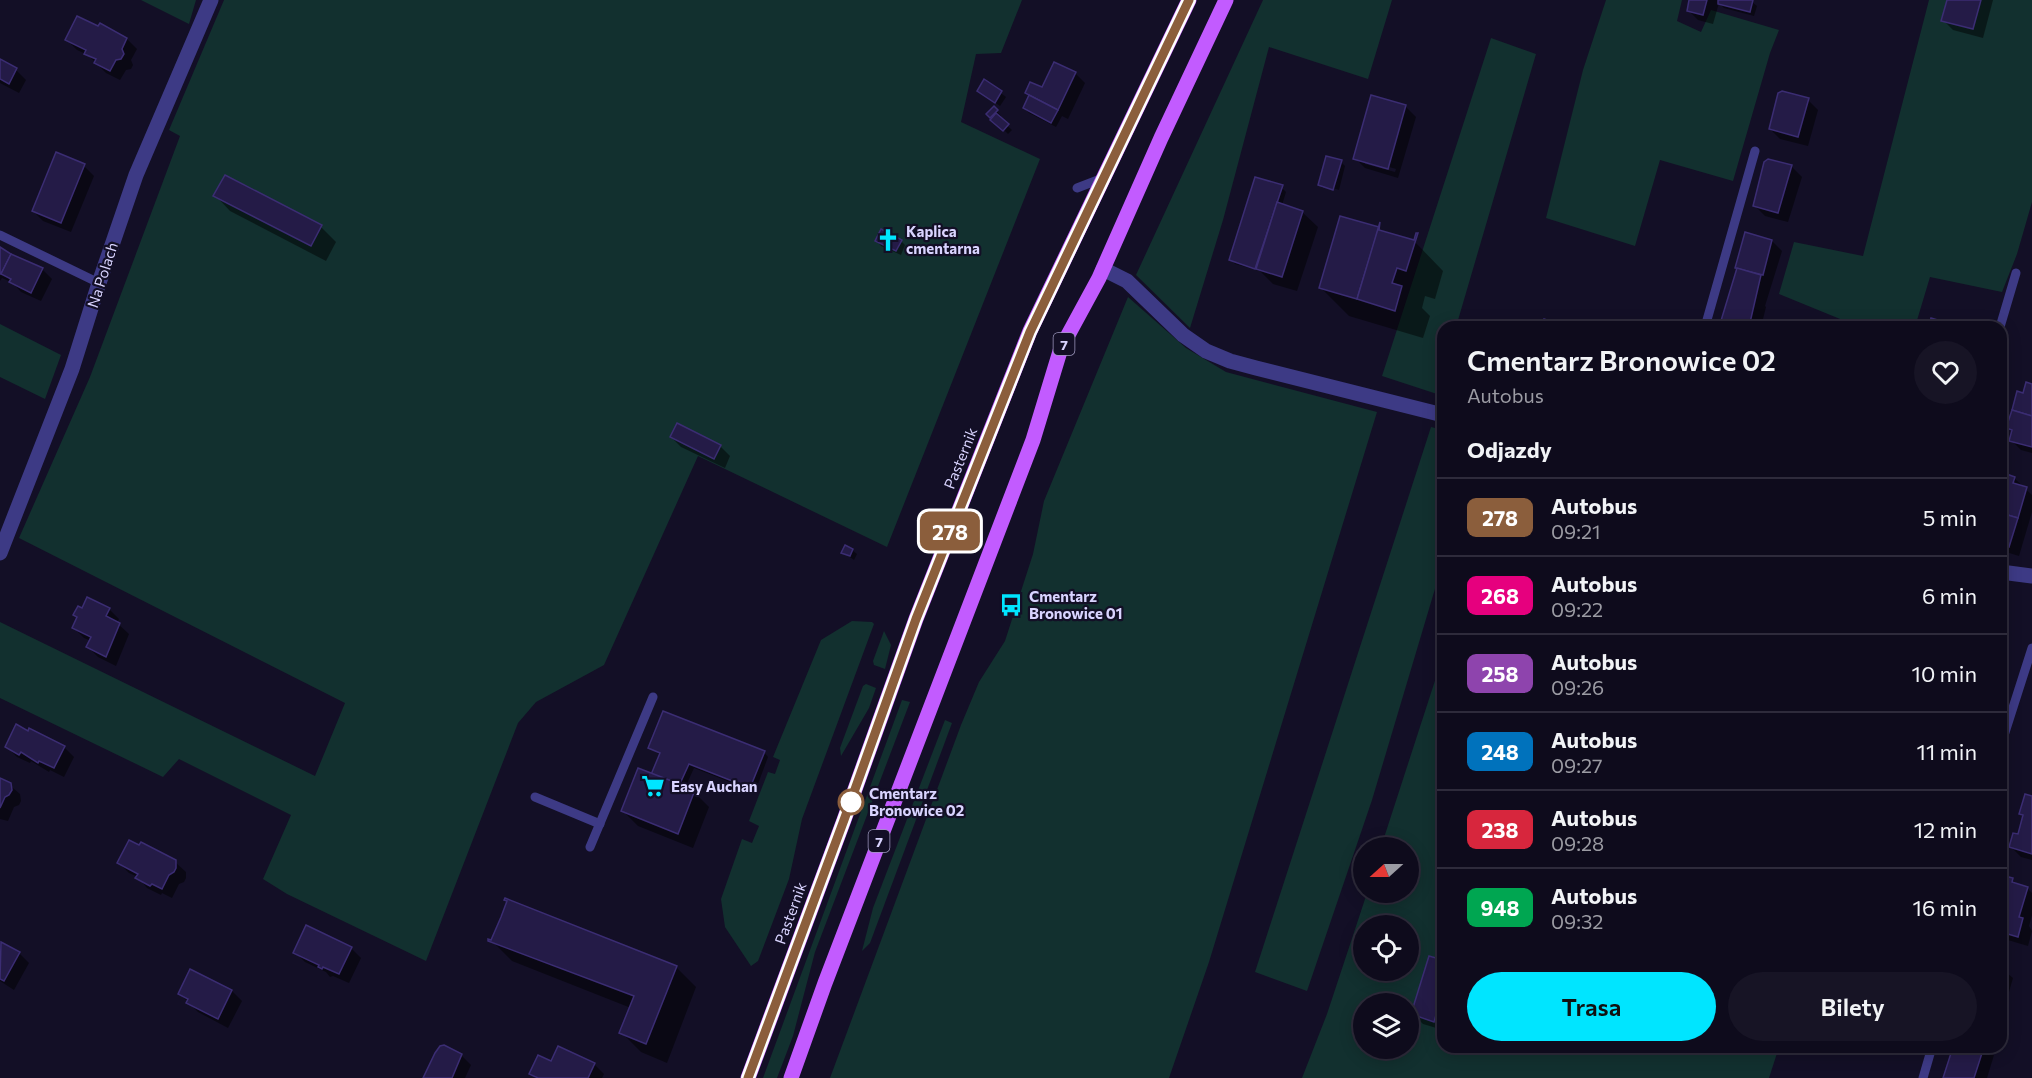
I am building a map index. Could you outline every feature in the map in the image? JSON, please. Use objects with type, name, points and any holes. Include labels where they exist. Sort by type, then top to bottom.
[{"type":"main road","name":"Pasternik","points":[[748,1078],[920,609],[1030,332],[1189,0]]},
{"type":"main road","name":"7","points":[[791,1078],[825,982],[1033,440],[1061,348],[1102,269],[1226,0]]},
{"type":"street","name":"Na Polach","points":[[0,553],[72,369],[136,175],[211,0]]},
{"type":"street","points":[[1102,269],[1127,281],[1183,334],[1214,354],[1256,369],[1437,414]]},
{"type":"street","points":[[2007,573],[2032,576]]},
{"type":"lane","points":[[1707,321],[1755,151]]},
{"type":"lane","points":[[1077,188],[1103,178]]},
{"type":"lane","points":[[0,235],[99,283]]},
{"type":"lane","points":[[2002,321],[2016,273]]},
{"type":"lane","points":[[2007,726],[2032,648]]},
{"type":"lane","points":[[590,847],[653,697]]},
{"type":"lane","points":[[535,797],[600,824]]},
{"type":"lane","points":[[1923,1078],[1930,1053]]},
{"type":"green space","points":[[141,0],[196,0],[189,24]]},
{"type":"green space","points":[[224,0],[1022,0],[1001,53],[976,54],[961,122],[1040,159],[887,547],[698,456],[604,665],[536,702],[518,723],[426,961],[287,894],[263,879],[291,815],[179,759],[163,777],[0,698],[0,622],[315,776],[345,703],[19,538],[90,377],[180,136],[169,130]]},
{"type":"green space","points":[[1263,0],[1392,0],[1368,79],[1269,47],[1223,220],[1190,328],[1136,275]]},
{"type":"green space","points":[[1606,0],[1682,0],[1677,21],[1701,32],[1711,10],[1779,30],[1770,53],[1733,181],[1660,160],[1635,246],[1546,218],[1583,70]]},
{"type":"green space","points":[[1929,0],[2032,0],[2032,202],[2017,254],[2002,292],[1930,277],[1917,321],[1845,321],[1779,294],[1794,242],[1863,256]]},
{"type":"green space","points":[[1491,38],[1536,54],[1458,321],[1437,321],[1437,394],[1382,376]]},
{"type":"green space","points":[[1128,297],[1186,348],[1226,372],[1377,412],[1209,962],[1169,1078],[830,1078],[961,725],[979,682],[1005,641],[1033,554],[1044,501]]},
{"type":"green space","points":[[0,324],[61,355],[45,399],[0,377]]},
{"type":"green space","points":[[1431,427],[1437,428],[1437,582],[1372,800],[1359,837],[1353,837],[1353,856],[1307,991],[1255,972]]},
{"type":"green space","points":[[852,621],[874,624],[802,819],[789,879],[758,961],[751,966],[725,927],[721,899],[742,839],[752,843],[759,826],[749,821],[768,772],[775,774],[780,760],[773,757],[821,640]]},
{"type":"green space","points":[[884,631],[891,645],[885,669],[874,665],[873,661]]},
{"type":"green space","points":[[1437,674],[1437,1053],[1777,1053],[1769,1078],[1302,1078],[1327,1014],[1353,935],[1353,981],[1419,981],[1419,915],[1360,915],[1364,903],[1419,903],[1419,837],[1384,837]]},
{"type":"green space","points":[[866,684],[876,688],[869,708],[841,756],[840,748],[863,686]]},
{"type":"green space","points":[[902,700],[910,702],[815,952],[793,1036],[777,1078],[763,1078]]},
{"type":"green space","points":[[945,720],[952,723],[870,943],[862,951],[873,908]]},
{"type":"building","points":[[1689,0],[1707,0],[1703,15],[1687,11]]},
{"type":"building","points":[[1718,0],[1753,0],[1750,12],[1718,4]]},
{"type":"building","points":[[1947,0],[1981,0],[1973,29],[1941,21]]},
{"type":"building","points":[[77,16],[98,26],[100,23],[127,38],[122,49],[124,54],[121,59],[116,60],[110,71],[94,63],[96,59],[84,54],[86,50],[65,40]]},
{"type":"building","points":[[0,59],[17,68],[9,84],[0,79]]},
{"type":"building","points":[[1054,62],[1076,72],[1058,110],[1025,93],[1030,82],[1042,87]]},
{"type":"building","points":[[984,79],[1002,91],[995,103],[977,91]]},
{"type":"building","points":[[1782,91],[1809,98],[1798,137],[1769,129],[1778,93]]},
{"type":"building","points":[[1029,95],[1058,110],[1051,123],[1023,108]]},
{"type":"building","points":[[1371,95],[1406,105],[1388,169],[1353,159]]},
{"type":"building","points":[[994,106],[998,110],[990,118],[986,114]]},
{"type":"building","points":[[996,113],[1009,124],[1003,131],[990,120]]},
{"type":"building","points":[[56,152],[85,164],[61,223],[32,211]]},
{"type":"building","points":[[1326,156],[1342,160],[1333,190],[1318,185]]},
{"type":"building","points":[[1768,159],[1792,165],[1778,213],[1753,206],[1764,162]]},
{"type":"building","points":[[225,175],[322,225],[311,246],[213,196]]},
{"type":"building","points":[[1255,177],[1283,185],[1255,269],[1229,260]]},
{"type":"building","points":[[1277,202],[1303,211],[1282,277],[1256,269]]},
{"type":"building","points":[[1340,216],[1379,227],[1357,299],[1319,288]]},
{"type":"building","points":[[1380,222],[1379,230],[1414,240],[1418,233],[1406,271],[1397,268],[1392,283],[1402,286],[1395,311],[1357,299]]},
{"type":"building","name":"Kaplica cmentarna","points":[[881,229],[902,240],[896,251],[875,241]]},
{"type":"building","points":[[1745,232],[1772,240],[1763,275],[1735,268]]},
{"type":"building","points":[[0,247],[11,254],[1,274],[0,273]]},
{"type":"building","points":[[11,254],[43,268],[31,293],[9,282],[11,279],[1,274]]},
{"type":"building","points":[[1737,268],[1761,275],[1750,321],[1721,321]]},
{"type":"building","points":[[2026,382],[2032,384],[2032,416],[2012,410],[2017,391],[2023,393]]},
{"type":"building","points":[[2012,410],[2032,416],[2032,447],[2009,441],[2012,430],[2007,428]]},
{"type":"building","points":[[677,423],[721,445],[714,459],[670,437]]},
{"type":"building","points":[[2007,474],[2015,477],[2013,483],[2027,487],[2018,518],[2007,515]]},
{"type":"building","points":[[2007,515],[2018,518],[2009,547],[2007,546]]},
{"type":"building","points":[[845,545],[853,549],[850,556],[841,553]]},
{"type":"building","points":[[87,597],[110,608],[106,616],[120,623],[106,657],[86,647],[91,637],[72,628],[77,617],[73,615],[78,606],[82,608]]},
{"type":"building","points":[[663,711],[765,751],[750,788],[689,764],[678,788],[650,777],[660,753],[648,748]]},
{"type":"building","points":[[16,724],[65,746],[54,768],[39,761],[38,763],[21,752],[19,755],[5,747]]},
{"type":"building","points":[[638,768],[695,790],[678,834],[621,811]]},
{"type":"building","points":[[0,778],[11,783],[12,790],[5,797],[0,808]]},
{"type":"building","points":[[2025,794],[2032,796],[2032,854],[2009,847],[2013,833],[2018,834],[2023,815],[2019,814]]},
{"type":"building","points":[[129,840],[139,845],[141,842],[176,860],[176,868],[169,875],[162,889],[135,878],[138,874],[117,863]]},
{"type":"building","points":[[2007,876],[2013,878],[2012,882],[2028,887],[2019,917],[2023,918],[2018,937],[2007,934]]},
{"type":"building","points":[[505,898],[677,966],[646,1044],[619,1033],[634,996],[488,941],[488,939],[491,940],[501,917],[507,901],[504,900]]},
{"type":"building","points":[[306,925],[352,947],[339,974],[323,967],[322,969],[318,967],[319,965],[293,953]]},
{"type":"building","points":[[1,942],[20,952],[4,981],[0,979]]},
{"type":"building","points":[[1429,956],[1437,958],[1437,1015],[1434,1022],[1419,1017],[1418,993]]},
{"type":"building","points":[[190,969],[232,990],[218,1019],[186,1003],[188,999],[178,994]]},
{"type":"building","points":[[444,1045],[462,1054],[452,1078],[423,1078],[435,1053],[440,1046]]},
{"type":"building","points":[[558,1046],[595,1063],[588,1078],[538,1078],[529,1074],[538,1055],[551,1061]]},
{"type":"building","points":[[1951,1053],[1982,1053],[1974,1078],[1943,1078]]},
{"type":"bus line","name":"278","points":[[748,1078],[916,619],[1030,332],[1189,0]]},
{"type":"place","name":"Kaplica cmentarna","points":[[888,240]]},
{"type":"place","name":"Cmentarz Bronowice 01","points":[[1011,605]]},
{"type":"place","name":"Easy Auchan","points":[[653,786]]},
{"type":"place","name":"Cmentarz Bronowice 02","points":[[851,802]]}]
